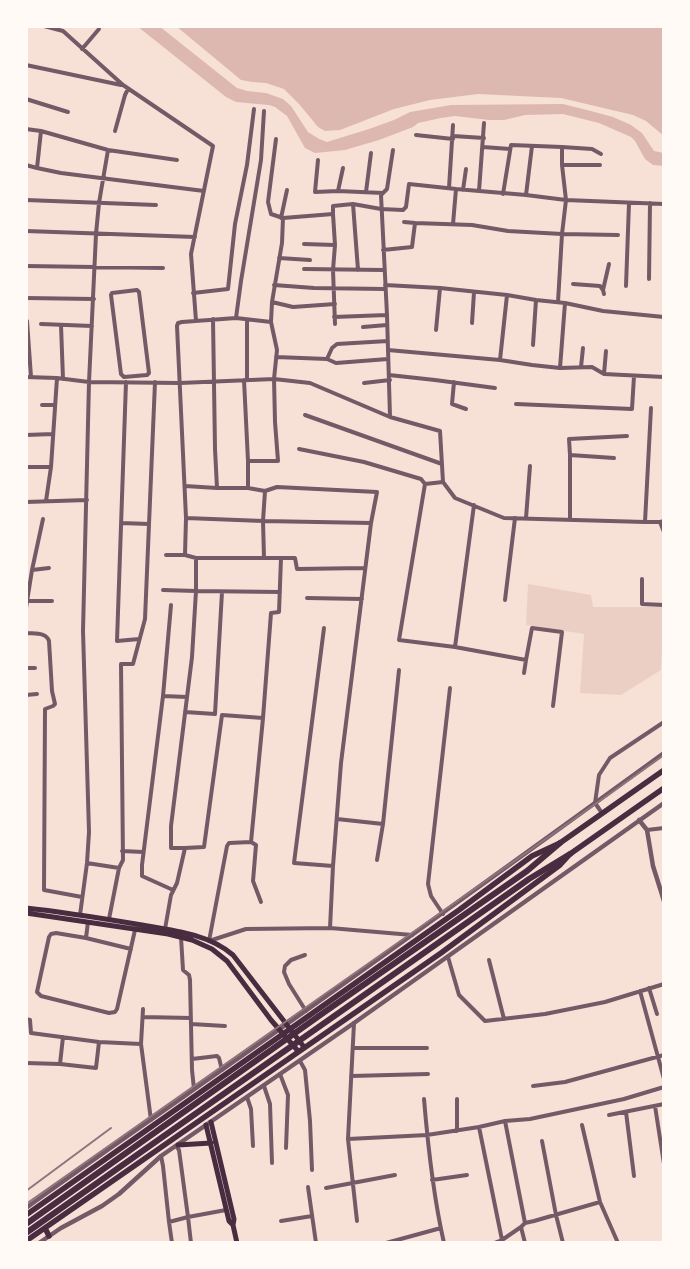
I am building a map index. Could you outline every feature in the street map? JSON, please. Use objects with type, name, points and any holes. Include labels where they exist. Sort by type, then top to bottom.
[{"type":"highway","points":[[26,1224],[527,872],[560,842],[664,770]]},
{"type":"highway","points":[[26,1233],[529,879],[570,854],[664,788]]},
{"type":"highway","points":[[26,1215],[289,1027],[466,905],[532,856],[560,842]]},
{"type":"highway","points":[[26,1241],[441,953],[560,865],[570,854]]},
{"type":"highway","points":[[45,1228],[50,1236]]},
{"type":"main road","points":[[26,908],[80,914],[165,929],[189,934],[223,946],[234,955],[304,1047]]},
{"type":"main road","points":[[26,914],[181,937],[212,949],[227,961],[271,1020],[298,1051]]},
{"type":"main road","points":[[212,1122],[234,1219],[233,1225],[237,1243]]},
{"type":"main road","points":[[206,1125],[226,1210],[229,1221],[233,1225]]},
{"type":"main road","points":[[177,1145],[211,1143]]},
{"type":"street","points":[[44,26],[63,31],[128,89],[213,146],[195,238],[190,254],[196,321]]},
{"type":"street","points":[[82,49],[99,29]]},
{"type":"street","points":[[26,65],[123,85]]},
{"type":"street","points":[[116,131],[128,89]]},
{"type":"street","points":[[26,99],[68,112]]},
{"type":"street","points":[[193,293],[228,289],[235,224],[247,166],[254,109]]},
{"type":"street","points":[[236,318],[261,160],[264,111]]},
{"type":"street","points":[[479,191],[484,123]]},
{"type":"street","points":[[449,188],[453,125]]},
{"type":"street","points":[[26,129],[41,131],[108,150],[177,160]]},
{"type":"street","points":[[37,168],[41,131]]},
{"type":"street","points":[[416,135],[484,138]]},
{"type":"street","points":[[276,139],[268,202],[271,214],[282,218],[333,214]]},
{"type":"street","points":[[503,194],[511,145],[592,149],[601,154]]},
{"type":"street","points":[[526,195],[532,146]]},
{"type":"street","points":[[483,147],[510,149]]},
{"type":"street","points":[[558,302],[566,200],[562,147]]},
{"type":"street","points":[[80,914],[89,832],[83,631],[89,382],[96,234],[108,150]]},
{"type":"street","points":[[390,417],[387,315],[380,195],[387,189],[393,150]]},
{"type":"street","points":[[366,192],[371,153]]},
{"type":"street","points":[[318,160],[315,192],[383,193]]},
{"type":"street","points":[[562,166],[600,164]]},
{"type":"street","points":[[26,165],[61,173],[204,191]]},
{"type":"street","points":[[338,192],[343,168]]},
{"type":"street","points":[[463,190],[466,169]]},
{"type":"street","points":[[335,324],[333,206],[353,204],[381,209],[403,210],[406,207],[409,184],[566,200],[664,204]]},
{"type":"street","points":[[453,224],[456,189]]},
{"type":"street","points":[[248,461],[278,461],[274,379],[277,350],[271,322],[282,218],[287,190]]},
{"type":"street","points":[[26,200],[156,204]]},
{"type":"street","points":[[626,286],[629,202]]},
{"type":"street","points":[[649,280],[650,203]]},
{"type":"street","points":[[353,204],[358,270]]},
{"type":"street","points":[[404,222],[472,225],[508,231],[618,236]]},
{"type":"street","points":[[383,250],[412,247],[415,223]]},
{"type":"street","points":[[26,231],[195,238]]},
{"type":"street","points":[[304,244],[335,244]]},
{"type":"street","points":[[279,258],[310,260]]},
{"type":"street","points":[[573,284],[600,286],[604,292],[609,264]]},
{"type":"street","points":[[26,266],[163,268]]},
{"type":"street","points":[[304,269],[384,270]]},
{"type":"street","points":[[274,285],[334,288],[440,288],[565,302],[664,317]]},
{"type":"street","points":[[436,330],[440,288]]},
{"type":"street","points":[[137,290],[139,292],[149,373],[148,375],[134,376],[124,377],[121,374],[110,295],[112,293],[137,290]]},
{"type":"street","points":[[472,323],[474,292]]},
{"type":"street","points":[[500,360],[508,295]]},
{"type":"street","points":[[26,298],[94,298]]},
{"type":"street","points":[[533,345],[536,300]]},
{"type":"street","points":[[272,302],[293,307],[335,304]]},
{"type":"street","points":[[560,368],[565,302]]},
{"type":"street","points":[[334,317],[387,315]]},
{"type":"street","points":[[185,555],[186,518],[178,323],[236,318],[271,322]]},
{"type":"street","points":[[213,319],[217,488]]},
{"type":"street","points":[[247,320],[245,380],[248,488]]},
{"type":"street","points":[[27,321],[29,377],[89,382],[180,383],[274,379],[310,383],[390,417],[440,431],[443,482],[455,498],[474,506],[504,518],[662,521],[664,532]]},
{"type":"street","points":[[41,324],[92,326]]},
{"type":"street","points":[[61,325],[63,379]]},
{"type":"street","points":[[363,327],[387,325]]},
{"type":"street","points":[[327,359],[336,344],[388,341]]},
{"type":"street","points":[[581,367],[583,348]]},
{"type":"street","points":[[388,350],[500,360],[560,368],[592,367],[604,374],[664,378]]},
{"type":"street","points":[[604,374],[606,351]]},
{"type":"street","points":[[276,357],[327,359],[336,363],[388,359]]},
{"type":"street","points":[[134,376],[134,382]]},
{"type":"street","points":[[516,404],[632,409],[634,376]]},
{"type":"street","points":[[46,501],[52,467],[57,378]]},
{"type":"street","points":[[364,383],[389,378],[454,382],[495,388]]},
{"type":"street","points":[[126,382],[117,640],[140,639]]},
{"type":"street","points":[[109,919],[122,860],[121,664],[133,664],[145,619],[155,382]]},
{"type":"street","points":[[454,382],[452,404],[466,409]]},
{"type":"street","points":[[42,405],[55,406]]},
{"type":"street","points":[[646,522],[651,408]]},
{"type":"street","points":[[305,415],[442,464]]},
{"type":"street","points":[[26,435],[53,434]]},
{"type":"street","points":[[570,520],[569,439],[627,436]]},
{"type":"street","points":[[299,449],[364,462],[421,479],[425,484],[399,640],[455,647],[526,660]]},
{"type":"street","points":[[570,455],[614,458]]},
{"type":"street","points":[[526,518],[530,466]]},
{"type":"street","points":[[26,467],[52,467]]},
{"type":"street","points":[[425,484],[443,482]]},
{"type":"street","points":[[185,486],[248,488],[265,491],[277,487],[377,492],[371,523],[341,763],[330,928]]},
{"type":"street","points":[[264,558],[263,521],[265,491]]},
{"type":"street","points":[[26,502],[87,500]]},
{"type":"street","points":[[455,647],[474,506]]},
{"type":"street","points":[[186,518],[371,523]]},
{"type":"street","points":[[505,600],[515,518]]},
{"type":"street","points":[[26,608],[43,519]]},
{"type":"street","points":[[121,522],[149,524]]},
{"type":"street","points":[[166,555],[185,555],[196,558],[295,558],[296,569],[366,568]]},
{"type":"street","points":[[196,558],[192,657],[171,826],[171,848],[204,847],[222,715]]},
{"type":"street","points":[[251,842],[271,613],[279,612],[281,558]]},
{"type":"street","points":[[32,570],[49,568]]},
{"type":"street","points":[[642,579],[642,604],[664,605]]},
{"type":"street","points":[[162,590],[280,592]]},
{"type":"street","points":[[215,714],[222,592]]},
{"type":"street","points":[[308,598],[362,598]]},
{"type":"street","points":[[27,601],[52,601]]},
{"type":"street","points":[[171,605],[163,696],[143,852],[142,876],[173,890]]},
{"type":"street","points":[[324,628],[294,863],[333,866]]},
{"type":"street","points":[[524,673],[532,628],[562,632],[553,706]]},
{"type":"street","points":[[26,633],[44,634],[48,637],[52,691],[55,704],[45,708],[44,890],[82,897]]},
{"type":"street","points":[[26,668],[35,668]]},
{"type":"street","points":[[377,860],[383,824],[399,670]]},
{"type":"street","points":[[442,914],[431,896],[428,884],[450,688]]},
{"type":"street","points":[[26,695],[37,694]]},
{"type":"street","points":[[163,696],[187,697]]},
{"type":"street","points":[[185,712],[263,718]]},
{"type":"street","points":[[602,813],[595,803],[599,775],[610,758],[664,722]]},
{"type":"street","points":[[289,1027],[306,1011],[664,753]]},
{"type":"street","points":[[39,1243],[61,1228],[102,1206],[119,1194],[161,1156],[300,1061],[664,803]]},
{"type":"street","points":[[336,819],[383,824]]},
{"type":"street","points":[[639,820],[647,830],[653,866],[664,901]]},
{"type":"street","points":[[647,830],[664,828]]},
{"type":"street","points":[[261,902],[253,881],[256,845],[251,842],[229,843],[209,941],[246,929],[330,928],[412,935]]},
{"type":"street","points":[[165,929],[171,895],[177,882],[185,848]]},
{"type":"street","points":[[122,851],[143,852]]},
{"type":"street","points":[[87,863],[119,868]]},
{"type":"street","points":[[86,938],[88,922]]},
{"type":"street","points":[[131,950],[86,938],[56,933],[51,934],[38,994],[112,1013],[117,1009],[131,950],[135,930]]},
{"type":"street","points":[[181,937],[183,970],[189,975],[190,980],[194,1090]]},
{"type":"street","points":[[305,954],[291,960],[284,972],[289,984],[306,1011]]},
{"type":"street","points":[[448,957],[459,996],[485,1021],[545,1014],[605,1002],[663,985]]},
{"type":"street","points":[[489,960],[504,1019]]},
{"type":"street","points":[[649,988],[657,1014]]},
{"type":"street","points":[[640,991],[664,1079]]},
{"type":"street","points":[[143,1010],[141,1044],[151,1120]]},
{"type":"street","points":[[143,1017],[191,1018]]},
{"type":"street","points":[[26,1019],[30,1020],[31,1032],[100,1042],[141,1044]]},
{"type":"street","points":[[354,1023],[348,1139],[357,1221]]},
{"type":"street","points":[[191,1024],[225,1026]]},
{"type":"street","points":[[26,1208],[84,1165],[222,1070],[282,1032]]},
{"type":"street","points":[[60,1064],[63,1037]]},
{"type":"street","points":[[26,1063],[96,1068],[100,1042]]},
{"type":"street","points":[[353,1048],[427,1048]]},
{"type":"street","points":[[533,1086],[565,1082],[664,1054]]},
{"type":"street","points":[[192,1059],[217,1056],[222,1070]]},
{"type":"street","points":[[300,1061],[305,1070],[312,1170]]},
{"type":"street","points":[[280,1074],[288,1095],[286,1148]]},
{"type":"street","points":[[351,1076],[428,1074]]},
{"type":"street","points":[[264,1086],[270,1104],[272,1163]]},
{"type":"street","points":[[348,1139],[427,1135],[505,1121],[530,1119],[624,1099],[664,1087]]},
{"type":"street","points":[[247,1097],[251,1109],[253,1146]]},
{"type":"street","points":[[424,1099],[432,1180],[444,1243]]},
{"type":"street","points":[[457,1099],[457,1131]]},
{"type":"street","points":[[609,1114],[664,1104]]},
{"type":"street","points":[[655,1106],[664,1164]]},
{"type":"street","points":[[626,1112],[634,1176]]},
{"type":"street","points":[[505,1121],[525,1243]]},
{"type":"street","points":[[582,1125],[600,1202],[618,1243]]},
{"type":"street","points":[[480,1127],[502,1240]]},
{"type":"street","points":[[542,1141],[563,1243]]},
{"type":"street","points":[[177,1145],[191,1243]]},
{"type":"street","points":[[161,1156],[172,1243]]},
{"type":"street","points":[[326,1188],[395,1175]]},
{"type":"street","points":[[432,1180],[467,1175]]},
{"type":"street","points":[[308,1187],[316,1243]]},
{"type":"street","points":[[494,1243],[502,1240],[523,1225],[600,1202]]},
{"type":"street","points":[[169,1222],[226,1210]]},
{"type":"street","points":[[281,1222],[312,1216]]},
{"type":"street","points":[[386,1243],[441,1228]]},
{"type":"shaded area","points":[[137,26],[159,26],[237,88],[266,93],[283,99],[291,106],[308,132],[327,142],[394,120],[410,112],[451,105],[563,104],[613,117],[631,125],[642,133],[654,151],[664,153],[664,166],[653,165],[645,159],[631,137],[599,123],[563,114],[525,115],[504,120],[455,116],[441,118],[418,123],[413,127],[379,140],[345,150],[315,153],[305,148],[287,116],[275,107],[236,102],[226,97]]},
{"type":"shaded area","points":[[176,26],[664,26],[664,136],[646,121],[633,115],[561,98],[478,94],[430,100],[394,109],[340,130],[325,131],[318,127],[284,89],[266,83],[241,80]]},
{"type":"shaded area","points":[[528,584],[591,595],[593,607],[664,607],[661,670],[621,695],[580,693],[584,634],[526,625]]},
{"type":"railway","points":[[26,1204],[664,755]]},
{"type":"railway","points":[[26,1191],[111,1128]]}]
